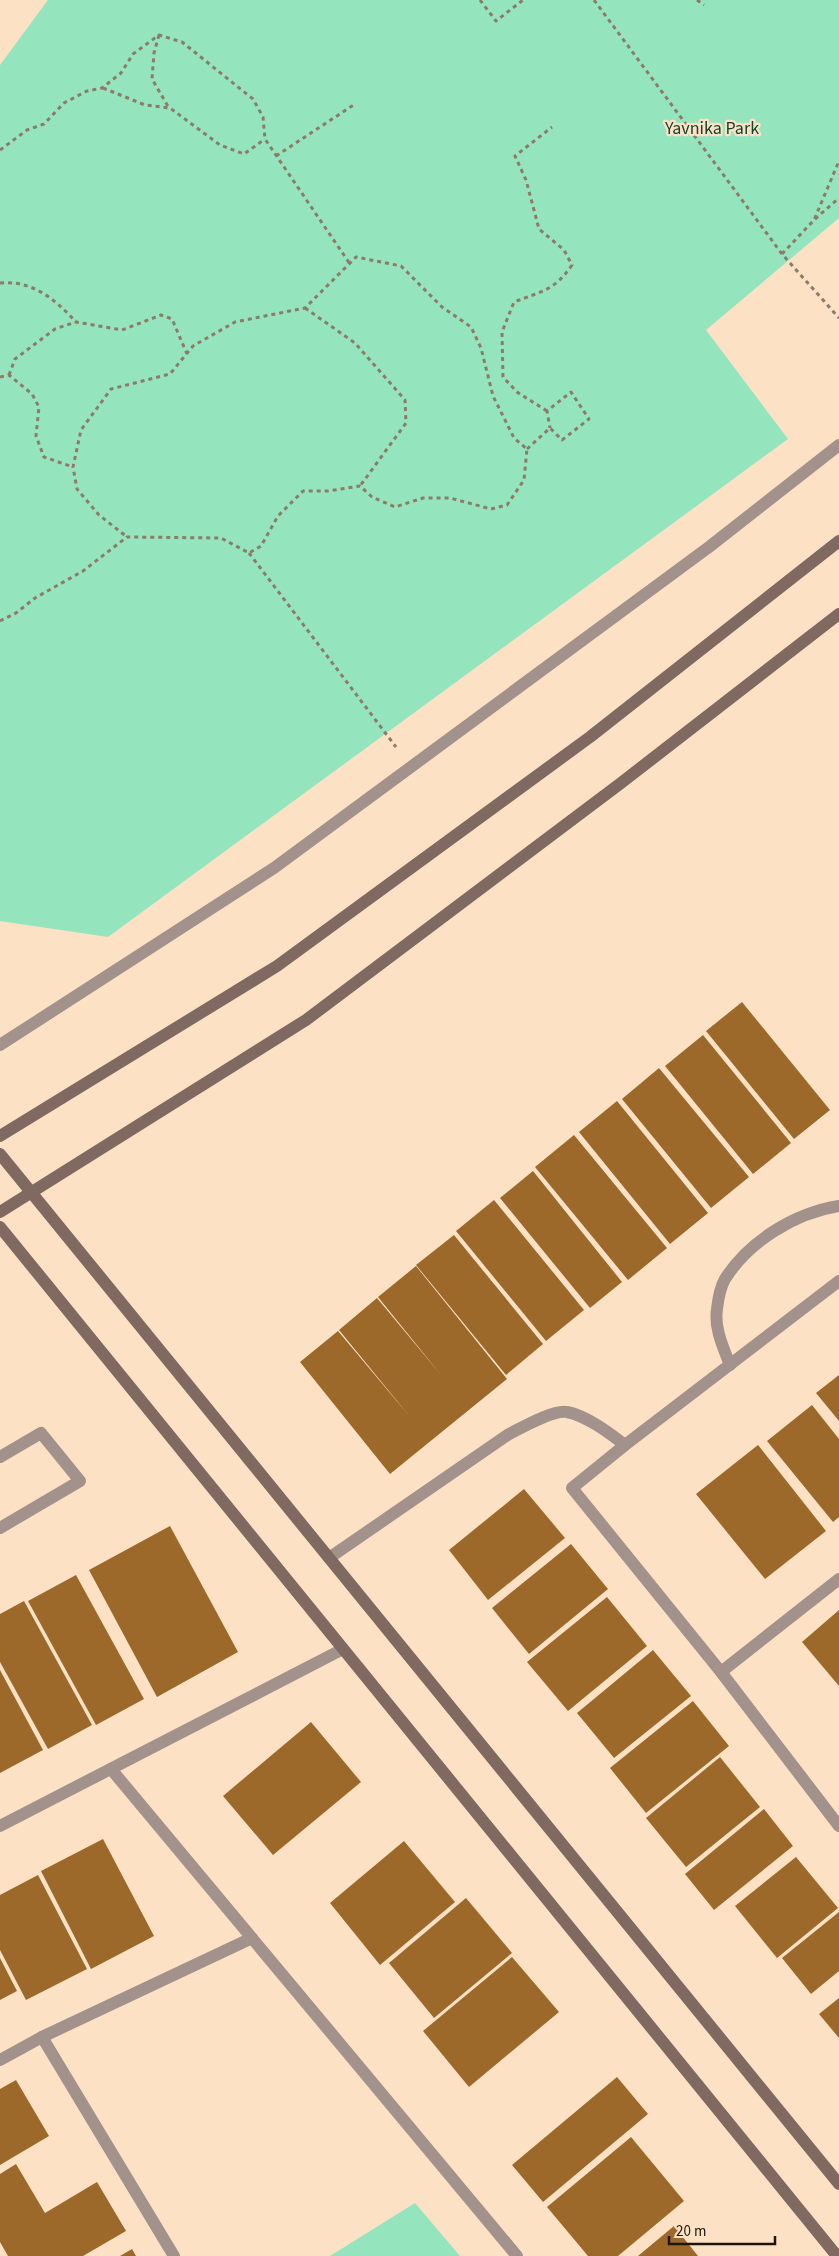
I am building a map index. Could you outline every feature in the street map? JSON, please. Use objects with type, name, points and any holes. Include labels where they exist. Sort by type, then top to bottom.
[{"type":"street","points":[[0,1045],[274,868],[709,547],[839,445]]},
{"type":"street","points":[[0,1136],[277,966],[590,737],[839,542]]},
{"type":"street","points":[[0,1212],[306,1020],[839,614]]},
{"type":"street","points":[[0,1154],[839,2184]]},
{"type":"street","points":[[730,1365],[718,1335],[716,1311],[724,1280],[752,1249],[782,1225],[811,1212],[839,1206]]},
{"type":"street","points":[[0,1226],[837,2256]]},
{"type":"street","points":[[839,1281],[625,1445],[572,1488],[721,1672],[839,1826]]},
{"type":"street","points":[[329,1558],[509,1434],[538,1419],[566,1411],[602,1428],[625,1445]]},
{"type":"street","points":[[0,1457],[41,1433],[80,1481],[0,1528]]},
{"type":"street","points":[[721,1672],[839,1579]]},
{"type":"street","points":[[0,1826],[343,1649]]},
{"type":"street","points":[[111,1769],[516,2256]]},
{"type":"street","points":[[0,2060],[42,2037],[252,1938]]},
{"type":"street","points":[[42,2037],[174,2256]]},
{"type":"path","points":[[480,0],[496,21],[523,0]]},
{"type":"path","points":[[594,0],[782,254],[839,318]]},
{"type":"path","points":[[697,0],[704,5]]},
{"type":"path","points":[[0,150],[28,130],[44,124],[64,103],[87,91],[102,88],[120,73],[133,54],[159,35]]},
{"type":"path","points":[[159,35],[154,53],[152,79],[170,108],[220,145],[244,154],[265,139]]},
{"type":"path","points":[[159,35],[182,42],[253,99],[263,117],[265,139],[350,264]]},
{"type":"path","points":[[102,88],[145,105],[170,108]]},
{"type":"path","points":[[276,156],[355,104]]},
{"type":"path","points":[[547,411],[571,392],[589,418],[562,440],[550,428],[547,411],[517,392],[503,376],[502,332],[514,302],[552,287],[561,280],[572,265],[564,250],[539,229],[526,180],[516,156],[552,127]]},
{"type":"path","points":[[814,220],[839,161]]},
{"type":"path","points":[[782,254],[814,220],[839,198]]},
{"type":"path","points":[[411,767],[248,553],[221,538],[127,537],[99,515],[77,489],[73,467],[81,430],[111,389],[170,374],[193,346],[235,322],[305,308],[356,257],[401,266],[442,308],[471,327],[481,348],[493,396],[514,438],[527,449]]},
{"type":"path","points":[[0,283],[15,282],[43,293],[76,322]]},
{"type":"path","points":[[248,553],[261,546],[278,516],[303,491],[328,491],[360,486],[406,422],[405,400],[355,343],[305,308]]},
{"type":"path","points":[[9,375],[15,359],[56,329],[76,322],[122,330],[161,315],[172,319],[187,354]]},
{"type":"path","points":[[0,377],[9,375]]},
{"type":"path","points":[[9,375],[32,394],[39,407],[36,436],[44,457],[73,467]]},
{"type":"path","points":[[360,486],[372,496],[395,507],[423,498],[450,498],[491,508],[507,505],[524,480],[527,449],[550,428]]},
{"type":"path","points":[[0,621],[35,598],[83,571],[127,537]]},
{"type":"green space","name":"Yavnika Park","points":[[48,0],[839,0],[839,218],[706,330],[788,439],[108,937],[0,921],[0,65]]},
{"type":"green space","points":[[415,2203],[460,2256],[330,2256]]},
{"type":"building","points":[[742,1002],[830,1110],[794,1139],[706,1031]]},
{"type":"building","points":[[703,1035],[791,1143],[753,1174],[665,1066]]},
{"type":"building","points":[[659,1068],[749,1177],[711,1208],[622,1099]]},
{"type":"building","points":[[617,1101],[708,1213],[670,1244],[579,1132]]},
{"type":"building","points":[[574,1135],[667,1248],[628,1280],[535,1167]]},
{"type":"building","points":[[533,1171],[622,1282],[590,1308],[500,1198]]},
{"type":"building","points":[[494,1200],[584,1310],[546,1341],[456,1231]]},
{"type":"building","points":[[454,1235],[543,1344],[506,1375],[416,1265]]},
{"type":"building","points":[[416,1266],[507,1379],[390,1474],[300,1362],[338,1331],[411,1418],[339,1330],[377,1298],[441,1375],[378,1297]]},
{"type":"building","points":[[839,1375],[839,1421],[816,1393]]},
{"type":"building","points":[[812,1405],[839,1439],[839,1517],[833,1522],[767,1441]]},
{"type":"building","points":[[758,1445],[826,1531],[765,1579],[696,1494]]},
{"type":"building","points":[[524,1489],[565,1538],[488,1600],[449,1550]]},
{"type":"building","points":[[170,1526],[238,1652],[157,1697],[89,1570]]},
{"type":"building","points":[[571,1544],[608,1589],[529,1654],[492,1608]]},
{"type":"building","points":[[76,1575],[144,1699],[96,1725],[28,1601]]},
{"type":"building","points":[[607,1597],[647,1646],[568,1711],[527,1662]]},
{"type":"building","points":[[24,1601],[92,1725],[48,1749],[0,1662],[0,1614]]},
{"type":"building","points":[[839,1610],[839,1686],[802,1642]]},
{"type":"building","points":[[653,1650],[691,1696],[614,1758],[577,1713]]},
{"type":"building","points":[[0,1670],[43,1750],[0,1773]]},
{"type":"building","points":[[693,1701],[729,1746],[646,1813],[610,1768]]},
{"type":"building","points":[[311,1722],[361,1782],[273,1855],[223,1796]]},
{"type":"building","points":[[720,1757],[760,1807],[686,1867],[646,1818]]},
{"type":"building","points":[[764,1809],[793,1846],[714,1910],[685,1874]]},
{"type":"building","points":[[103,1839],[154,1936],[91,1969],[41,1871]]},
{"type":"building","points":[[404,1841],[455,1902],[380,1965],[330,1903]]},
{"type":"building","points":[[796,1857],[838,1908],[777,1958],[735,1906]]},
{"type":"building","points":[[38,1875],[87,1969],[26,2000],[0,1950],[0,1895]]},
{"type":"building","points":[[466,1898],[512,1953],[434,2018],[389,1963]]},
{"type":"building","points":[[839,1912],[839,1971],[811,1994],[782,1958]]},
{"type":"building","points":[[512,1957],[559,2012],[469,2087],[423,2031]]},
{"type":"building","points":[[0,1958],[17,1991],[0,2000]]},
{"type":"building","points":[[839,1998],[839,2038],[819,2014]]},
{"type":"building","points":[[617,2077],[648,2114],[543,2202],[512,2165]]},
{"type":"building","points":[[16,2080],[49,2136],[0,2165],[0,2089]]},
{"type":"building","points":[[631,2137],[684,2201],[618,2256],[588,2256],[547,2207]]},
{"type":"building","points":[[16,2164],[45,2213],[97,2182],[126,2231],[83,2256],[8,2256],[0,2242],[0,2174]]},
{"type":"building","points":[[674,2226],[698,2256],[638,2256]]},
{"type":"building","points":[[132,2249],[136,2256],[120,2256]]}]
